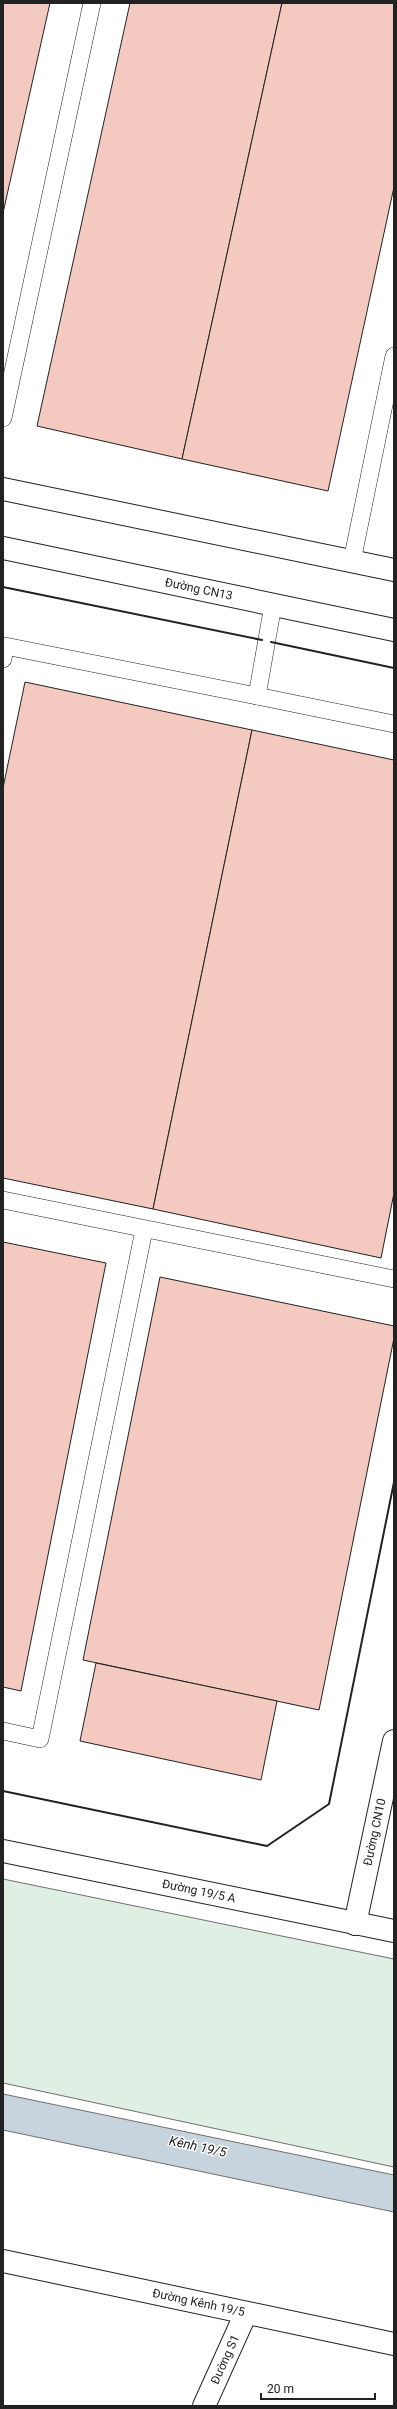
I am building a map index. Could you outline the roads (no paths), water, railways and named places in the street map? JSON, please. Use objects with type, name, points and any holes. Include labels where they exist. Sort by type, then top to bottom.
[{"type":"street","points":[[3,489],[394,570]]},
{"type":"street","name":"Đường CN13","points":[[3,548],[394,630]]},
{"type":"street","name":"Đường CN10","points":[[355,1924],[394,1741]]},
{"type":"street","name":"Đường 19/5 A","points":[[3,1851],[394,1931]]},
{"type":"street","name":"Đường Kênh 19/5","points":[[3,2261],[394,2344]]},
{"type":"street","name":"Đường S1","points":[[204,2406],[246,2313]]},
{"type":"lane","points":[[3,418],[92,3]]},
{"type":"lane","points":[[352,561],[394,356]]},
{"type":"lane","points":[[257,696],[273,605]]},
{"type":"lane","points":[[3,659],[6,646],[394,724]]},
{"type":"lane","points":[[3,1200],[144,1230],[394,1279]]},
{"type":"lane","points":[[3,1731],[40,1739],[144,1230]]},
{"type":"water","name":"Kênh 19/5","points":[[3,2094],[394,2175],[394,2212],[3,2130]]}]
